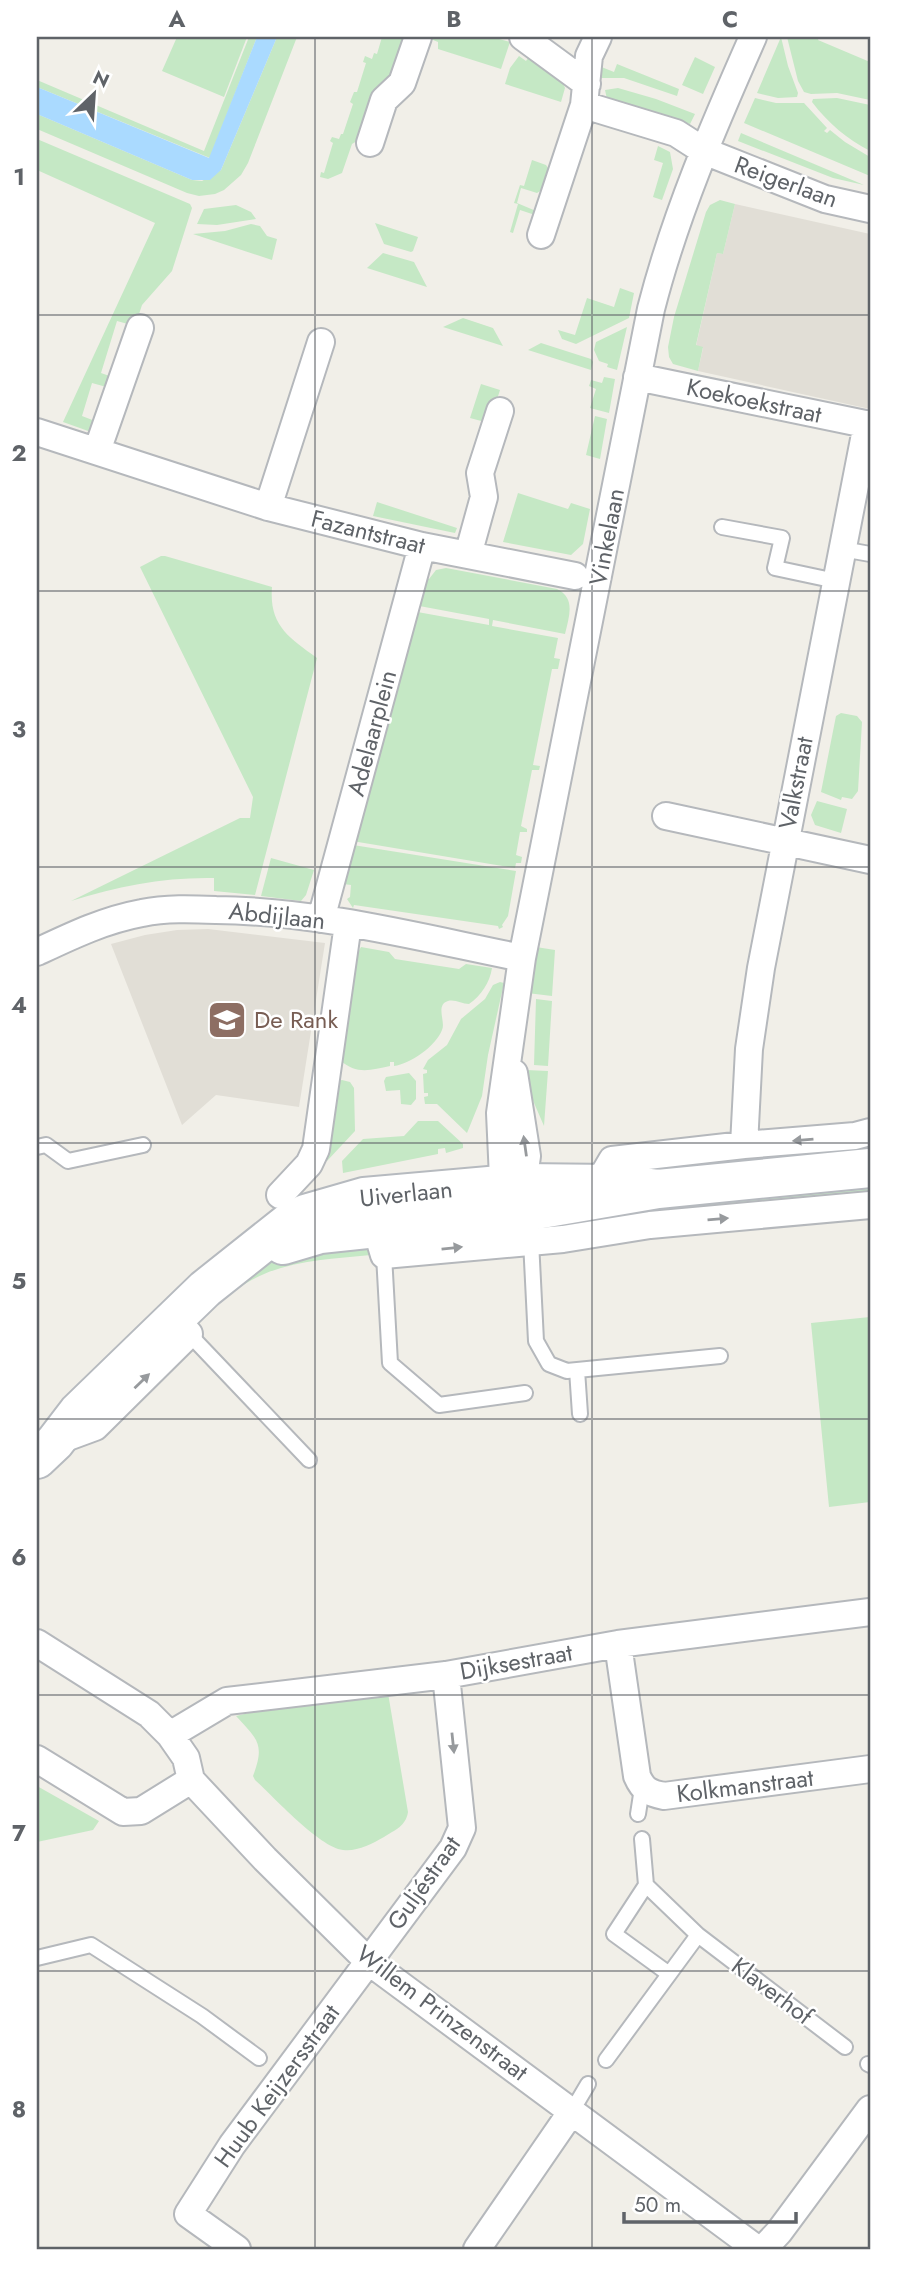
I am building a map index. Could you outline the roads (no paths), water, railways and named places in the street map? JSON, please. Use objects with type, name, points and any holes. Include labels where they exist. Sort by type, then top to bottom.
[{"type":"main road","name":"Uiverlaan","points":[[232,1266],[320,1234],[380,1241],[519,1206],[609,1191],[654,1207],[870,1168]]},
{"type":"main road","name":"Uiverlaan","points":[[43,1446],[78,1412],[182,1326],[232,1266],[288,1223],[322,1208],[364,1197],[519,1206]]},
{"type":"street","points":[[370,143],[384,100],[402,83],[418,37]]},
{"type":"street","name":"Reigerlaan","points":[[523,37],[585,95],[676,133],[704,151],[825,199],[870,209]]},
{"type":"street","points":[[541,235],[585,95],[589,56],[598,37]]},
{"type":"street","name":"Vinkelaan","points":[[519,1206],[527,1156],[510,1051],[522,958],[638,377],[660,274],[704,151],[753,37]]},
{"type":"street","points":[[97,451],[139,328]]},
{"type":"street","points":[[268,507],[321,342]]},
{"type":"street","name":"Koekoekstraat","points":[[638,377],[869,424]]},
{"type":"street","points":[[468,555],[484,497],[480,473],[500,411]]},
{"type":"street","name":"Valkstraat","points":[[744,1145],[749,1049],[761,968],[842,549],[869,424]]},
{"type":"street","name":"Fazantstraat","points":[[37,432],[268,507],[422,546],[575,576]]},
{"type":"street","name":"Adelaarplein","points":[[321,919],[422,546]]},
{"type":"street","points":[[666,816],[870,860]]},
{"type":"street","name":"Abdijlaan","points":[[37,952],[88,928],[142,913],[184,909],[242,910],[321,919],[522,958]]},
{"type":"street","points":[[280,1195],[309,1164],[316,1149],[348,924]]},
{"type":"street","points":[[609,1191],[612,1160],[855,1136],[870,1132]]},
{"type":"street","name":"Uiverlaan","points":[[519,1206],[563,1239],[654,1207],[870,1205]]},
{"type":"street","name":"Uiverlaan","points":[[43,1446],[95,1427],[182,1326]]},
{"type":"street","name":"Dijksestraat","points":[[170,1735],[227,1701],[446,1675],[618,1644],[870,1612]]},
{"type":"street","name":"Willem Prinzenstraat","points":[[37,1643],[149,1714],[170,1735],[186,1758],[191,1780],[265,1859],[368,1961],[757,2249]]},
{"type":"street","name":"Kolkmanstraat","points":[[618,1644],[637,1776],[642,1788],[664,1796],[870,1769]]},
{"type":"street","name":"Guljéstraat","points":[[368,1961],[453,1848],[462,1828],[446,1675]]},
{"type":"street","points":[[37,1759],[123,1812],[141,1811],[191,1780]]},
{"type":"street","name":"Huub Keijzersstraat","points":[[237,2249],[188,2214],[277,2071],[368,1961]]},
{"type":"street","points":[[763,2249],[779,2232],[870,2109]]},
{"type":"street","points":[[477,2249],[572,2111]]},
{"type":"lane","points":[[722,527],[782,538],[775,568],[836,581]]},
{"type":"lane","points":[[842,549],[870,555]]},
{"type":"lane","points":[[37,1147],[46,1144],[68,1161],[143,1145]]},
{"type":"lane","points":[[519,1206],[536,1341],[549,1364],[567,1371],[720,1356]]},
{"type":"lane","points":[[380,1241],[390,1363],[439,1405],[525,1393]]},
{"type":"lane","points":[[182,1326],[309,1460]]},
{"type":"lane","points":[[577,1370],[580,1414]]},
{"type":"lane","points":[[638,1814],[642,1788]]},
{"type":"lane","points":[[642,1839],[646,1885],[614,1934],[669,1974]]},
{"type":"lane","name":"Klaverhof","points":[[646,1885],[698,1935],[845,2047]]},
{"type":"lane","points":[[606,2060],[698,1935]]},
{"type":"lane","points":[[37,1958],[91,1945],[259,2057]]},
{"type":"lane","points":[[572,2111],[588,2084]]},
{"type":"water","points":[[257,37],[277,37],[221,170],[210,180],[192,180],[37,114],[37,87],[209,158]]},
{"type":"place","name":"De Rank","points":[[227,1020]]}]
